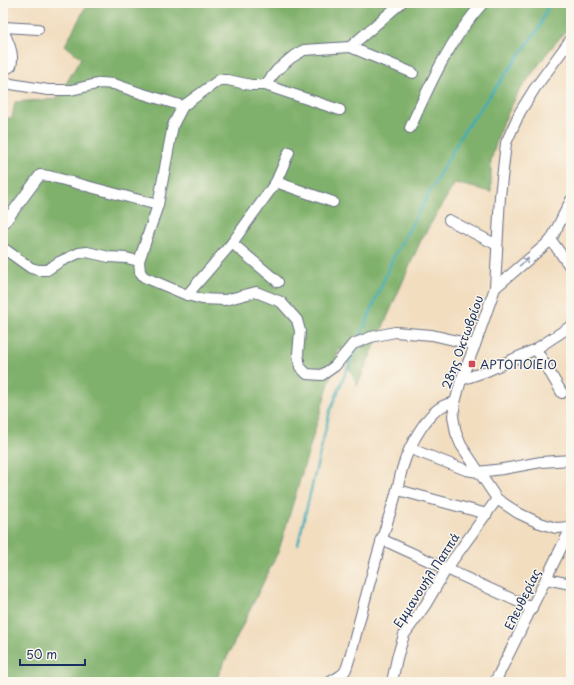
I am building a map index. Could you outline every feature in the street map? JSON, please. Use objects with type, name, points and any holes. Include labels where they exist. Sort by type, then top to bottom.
[{"type":"street","points":[[350,47],[401,3]]},
{"type":"street","points":[[410,128],[444,57],[472,16],[483,3]]},
{"type":"street","points":[[3,71],[11,66],[12,59],[10,46],[3,28],[38,28]]},
{"type":"street","name":"28ης Οκτωβρίου","points":[[330,682],[345,671],[381,539],[398,490],[403,467],[422,427],[433,413],[446,404],[455,403],[461,380],[495,288],[500,196],[506,143],[520,112],[535,88],[571,39]]},
{"type":"street","points":[[265,85],[277,70],[291,58],[304,50],[350,47],[413,73]]},
{"type":"street","points":[[340,110],[265,85],[251,85],[228,80],[219,80],[183,106],[173,126],[158,205],[139,261],[140,272],[144,277],[187,295],[202,299],[225,300],[256,292],[281,302],[297,320],[300,332],[298,354],[300,367],[307,374],[322,376],[335,366],[352,344],[370,337],[395,332],[432,335],[475,345]]},
{"type":"street","points":[[3,81],[11,84],[48,90],[71,90],[101,83],[114,84],[183,106]]},
{"type":"street","points":[[187,295],[232,243],[276,182],[289,152]]},
{"type":"street","points":[[3,225],[40,175],[49,176],[158,205]]},
{"type":"street","points":[[276,182],[333,202]]},
{"type":"street","points":[[495,288],[551,240],[571,200]]},
{"type":"street","points":[[449,220],[497,245]]},
{"type":"street","points":[[551,240],[571,268]]},
{"type":"street","points":[[232,243],[278,282]]},
{"type":"street","points":[[3,248],[31,268],[39,270],[47,270],[72,256],[87,252],[139,261]]},
{"type":"street","points":[[461,380],[487,371],[536,350],[571,326]]},
{"type":"street","points":[[536,350],[562,393]]},
{"type":"street","points":[[455,403],[454,422],[456,434],[478,472],[497,499],[518,513],[537,522],[570,531]]},
{"type":"street","points":[[411,449],[466,470],[478,472],[503,470],[541,462],[571,460]]},
{"type":"street","points":[[398,490],[487,514]]},
{"type":"street","name":"Εμμανουήλ Παππά","points":[[392,682],[404,635],[426,604],[447,568],[497,499]]},
{"type":"street","name":"Ελευθερίας","points":[[495,682],[570,531]]},
{"type":"street","points":[[381,539],[532,608]]},
{"type":"street","points":[[546,579],[571,584]]},
{"type":"green space","points":[[88,3],[571,3],[571,25],[547,53],[518,93],[501,127],[491,160],[491,192],[455,183],[421,240],[357,386],[340,346],[279,550],[215,682],[3,682],[3,118],[12,118],[15,102],[57,99],[81,58],[65,45]]},
{"type":"waterway","points":[[360,337],[393,258],[462,134],[539,28],[549,3]]},
{"type":"waterway","points":[[298,544],[330,411],[356,347]]},
{"type":"place","name":"ΑΡΤΟΠΟΙΕΙΟ","points":[[472,364]]}]
